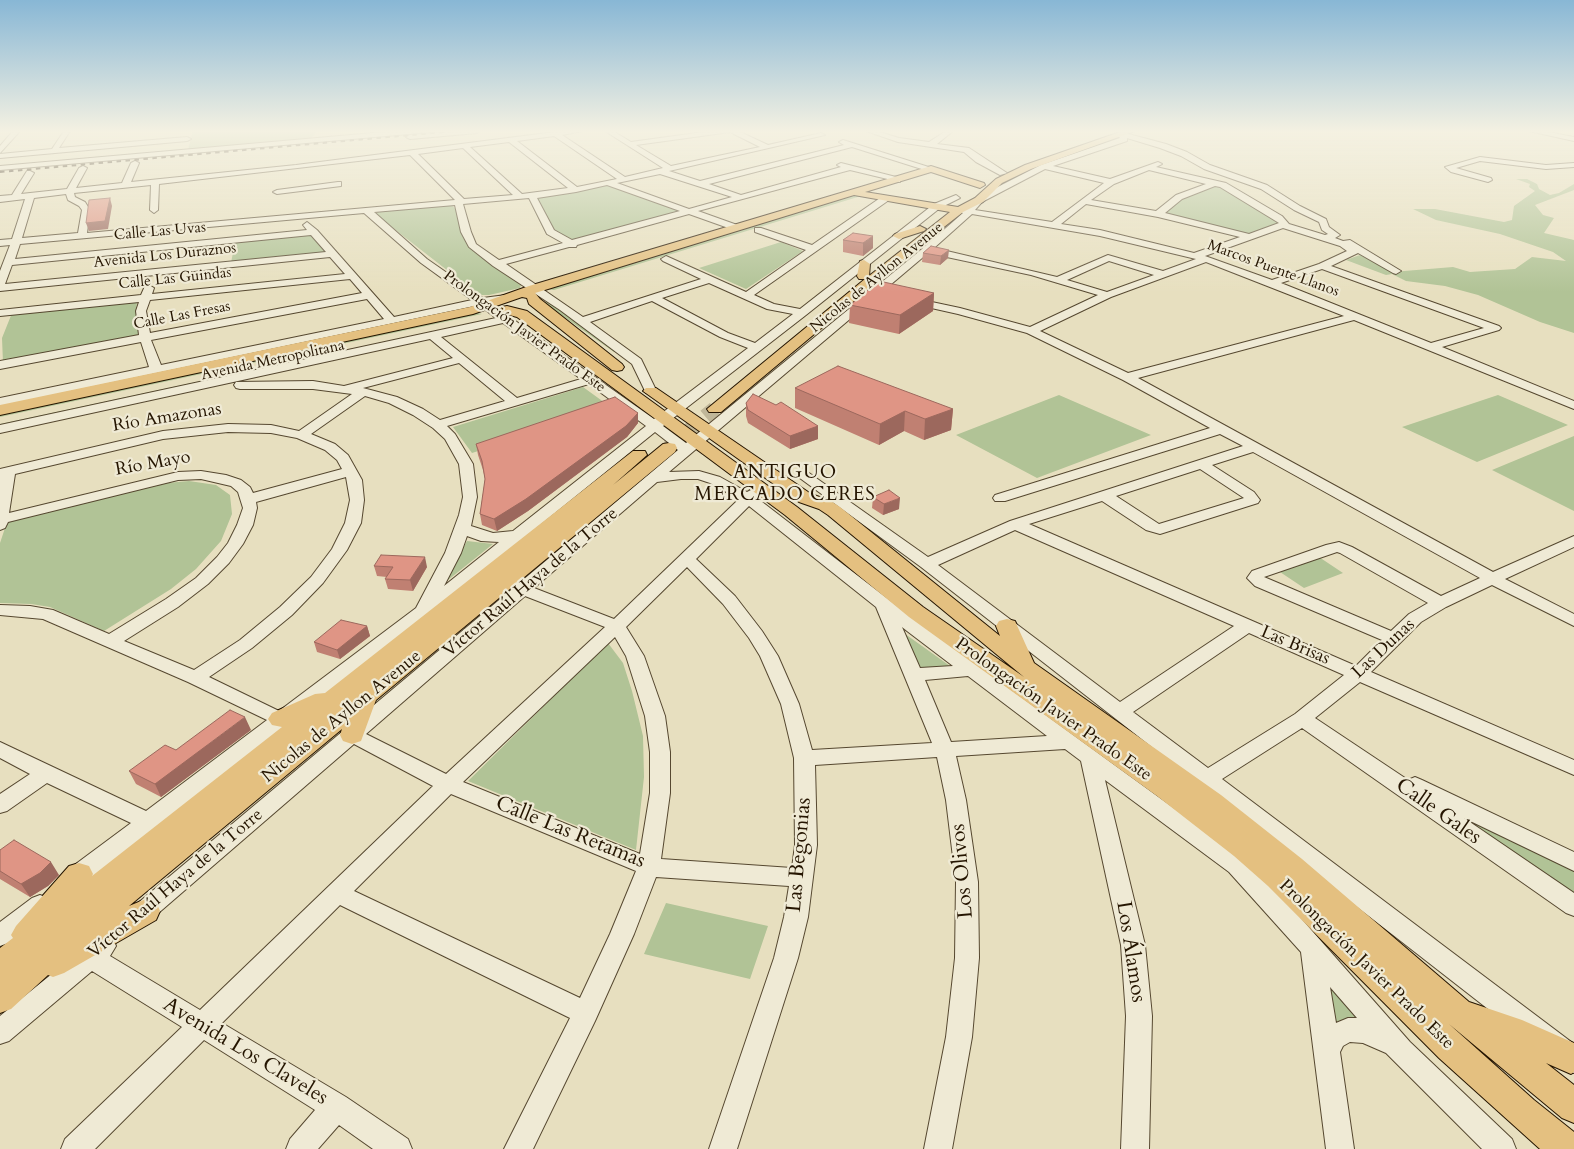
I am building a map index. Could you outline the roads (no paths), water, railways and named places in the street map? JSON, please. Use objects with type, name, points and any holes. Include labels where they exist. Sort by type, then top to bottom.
[{"type":"main road","points":[[530,295],[737,228],[882,185]]},
{"type":"main road","points":[[530,295],[666,259],[907,185]]},
{"type":"main road","name":"Nicolas de Ayllon Avenue","points":[[710,406],[920,229],[942,207],[979,185]]},
{"type":"main road","name":"Nicolas de Ayllon Avenue","points":[[868,272],[934,236],[979,200],[995,185]]},
{"type":"main road","name":"Marcos Puente Llanos","points":[[854,193],[964,211]]},
{"type":"main road","points":[[899,236],[920,229]]},
{"type":"main road","points":[[868,272],[901,270]]},
{"type":"main road","name":"Avenida Metropolitana","points":[[0,420],[496,310],[530,295]]},
{"type":"main road","name":"Avenida Metropolitana","points":[[0,410],[496,310],[530,295]]},
{"type":"main road","name":"Prolongación Javier Prado Este","points":[[530,295],[601,355],[650,390],[677,433]]},
{"type":"main road","name":"Prolongación Javier Prado Este","points":[[496,310],[522,314],[616,382],[677,433],[754,483],[803,503],[834,511],[1025,667],[1177,776],[1253,835],[1455,1010],[1574,1106]]},
{"type":"main road","points":[[543,346],[575,353]]},
{"type":"main road","points":[[616,382],[619,400]]},
{"type":"main road","name":"Nicolas de Ayllon Avenue","points":[[4,979],[66,941],[357,694],[677,433]]},
{"type":"main road","points":[[803,503],[804,476]]},
{"type":"main road","name":"Prolongación Javier Prado Este","points":[[803,503],[855,562],[915,619],[1174,795],[1244,848],[1278,878],[1450,1047],[1522,1112],[1567,1149]]},
{"type":"main road","points":[[855,562],[875,568],[886,568],[892,564],[893,560]]},
{"type":"main road","points":[[1007,626],[1025,667]]},
{"type":"main road","points":[[280,719],[357,694],[352,735]]},
{"type":"main road","points":[[4,979],[80,874]]},
{"type":"main road","points":[[4,979],[146,910]]},
{"type":"main road","points":[[1455,1010],[1511,1031],[1572,1059]]},
{"type":"street","points":[[14,198],[23,185]]},
{"type":"street","points":[[74,185],[70,192],[71,198],[82,204],[86,210],[82,236]]},
{"type":"street","points":[[0,199],[135,185]]},
{"type":"street","points":[[154,210],[155,185]]},
{"type":"street","points":[[306,185],[323,214]]},
{"type":"street","points":[[277,192],[334,185]]},
{"type":"street","points":[[443,185],[460,202]]},
{"type":"street","points":[[508,185],[520,196]]},
{"type":"street","points":[[569,185],[576,190]]},
{"type":"street","points":[[0,243],[460,202],[576,190],[601,185]]},
{"type":"street","points":[[613,185],[737,228]]},
{"type":"street","points":[[702,185],[743,198]]},
{"type":"street","points":[[496,264],[790,185]]},
{"type":"street","points":[[979,200],[1010,185]]},
{"type":"street","points":[[1055,224],[1107,185]]},
{"type":"street","points":[[1158,214],[1180,197],[1211,185]]},
{"type":"street","points":[[1221,185],[1279,218],[1285,224],[1283,225]]},
{"type":"street","points":[[1257,185],[1323,222],[1331,237],[1354,252],[1322,266],[1272,283]]},
{"type":"street","points":[[531,195],[550,232],[572,245]]},
{"type":"street","points":[[0,284],[16,242],[30,196]]},
{"type":"street","points":[[748,295],[814,249],[836,238],[886,198]]},
{"type":"street","points":[[1084,201],[1158,214],[1251,237]]},
{"type":"street","name":"Prolongación Javier Prado Este","points":[[460,202],[469,239],[479,252],[496,264],[530,295],[581,321],[636,362],[650,390]]},
{"type":"street","name":"Víctor Raúl Haya de la Torre","points":[[0,1032],[91,957],[654,478],[677,433],[757,347],[802,313],[868,272],[887,246],[942,207]]},
{"type":"street","name":"Prolongación Javier Prado Este","points":[[366,210],[424,261],[496,310],[619,400],[677,433]]},
{"type":"street","name":"Marcos Puente Llanos","points":[[964,211],[1055,224],[1140,241],[1201,258],[1356,316],[1574,406]]},
{"type":"street","points":[[299,216],[392,321]]},
{"type":"street","points":[[1031,331],[1107,295],[1283,225],[1331,237],[1396,271]]},
{"type":"street","points":[[758,230],[814,249]]},
{"type":"street","name":"Calle Las Uvas","points":[[9,262],[314,232]]},
{"type":"street","name":"Víctor Raúl Haya de la Torre","points":[[0,936],[147,821],[420,613],[518,535],[677,433],[874,293],[926,249],[934,236]]},
{"type":"street","points":[[868,243],[887,246]]},
{"type":"street","points":[[926,249],[1058,280],[1107,295]]},
{"type":"street","name":"Avenida Los Duraznos","points":[[0,288],[333,254]]},
{"type":"street","points":[[1058,280],[1108,258],[1162,274]]},
{"type":"street","points":[[666,259],[772,307],[802,313]]},
{"type":"street","points":[[1322,266],[1495,328],[1431,347]]},
{"type":"street","points":[[155,272],[141,311],[144,335],[156,369]]},
{"type":"street","name":"Calle Las Guindas","points":[[3,313],[353,276]]},
{"type":"street","points":[[581,321],[710,279]]},
{"type":"street","name":"Calle Las Fresas","points":[[0,365],[144,335],[368,293]]},
{"type":"street","points":[[874,293],[960,310],[1031,331],[1127,377],[1252,448],[1574,621]]},
{"type":"street","points":[[654,298],[724,336],[757,347]]},
{"type":"street","name":"Avenida Metropolitana","points":[[0,402],[392,321],[496,310]]},
{"type":"street","name":"Avenida Metropolitana","points":[[0,429],[432,336],[496,310]]},
{"type":"street","points":[[0,324],[3,313]]},
{"type":"street","points":[[1127,377],[1356,316]]},
{"type":"street","points":[[432,336],[514,402]]},
{"type":"street","points":[[346,389],[461,359]]},
{"type":"street","points":[[438,425],[590,380]]},
{"type":"street","points":[[192,388],[277,384],[346,389],[363,392],[406,406],[438,425],[450,437],[466,464],[470,497],[463,528],[420,613]]},
{"type":"street","points":[[301,435],[363,392]]},
{"type":"street","name":"Río Amazonas","points":[[4,472],[120,444],[196,430],[271,429],[301,435],[321,442],[337,452],[351,471],[357,490],[356,511],[347,536],[329,564],[303,595],[267,627],[196,678]]},
{"type":"street","points":[[1000,498],[1220,430]]},
{"type":"street","points":[[927,564],[1015,524],[1252,448]]},
{"type":"street","points":[[1105,496],[1151,527],[1160,529],[1253,500],[1249,495],[1201,464]]},
{"type":"street","points":[[112,641],[172,603],[202,581],[223,560],[235,544],[245,525],[250,508],[249,499],[351,471]]},
{"type":"street","points":[[1,522],[4,472]]},
{"type":"street","name":"Prolongación Javier Prado Este","points":[[654,478],[681,474],[699,475],[715,480],[754,483],[884,604],[915,619],[971,670],[1237,866],[1276,907],[1401,1051],[1502,1149]]},
{"type":"street","name":"Río Mayo","points":[[1,522],[154,480],[190,475],[212,476],[229,480],[241,486],[249,499]]},
{"type":"street","name":"Prolongación Javier Prado Este","points":[[804,476],[927,564],[1121,711],[1572,1059]]},
{"type":"street","points":[[75,1149],[448,784],[686,558],[754,483]]},
{"type":"street","name":"Las Brisas","points":[[1015,524],[1574,768]]},
{"type":"street","points":[[463,528],[471,533],[493,538],[518,535]]},
{"type":"street","name":"Las Dunas","points":[[1208,778],[1302,719],[1359,673],[1415,618],[1440,603],[1574,542]]},
{"type":"street","points":[[1394,639],[1261,583],[1255,578],[1258,574],[1338,547],[1440,603]]},
{"type":"street","name":"Las Begonias","points":[[686,558],[730,600],[769,656],[790,704],[804,758],[807,815],[802,878],[786,958],[724,1149]]},
{"type":"street","points":[[518,1149],[586,1013],[622,934],[649,866],[660,793],[660,752],[655,716],[646,684],[635,656],[616,626],[523,590]]},
{"type":"street","name":"Los Olivos","points":[[884,604],[945,750],[962,836],[967,882],[967,958],[960,1029],[938,1149]]},
{"type":"street","points":[[0,610],[30,610],[47,614],[196,678],[280,719]]},
{"type":"street","points":[[1121,711],[1247,626]]},
{"type":"street","points":[[914,675],[971,670]]},
{"type":"street","name":"Calle Gales","points":[[1302,719],[1574,906]]},
{"type":"street","name":"Calle Las Retamas","points":[[352,735],[448,784],[649,866],[802,878]]},
{"type":"street","points":[[804,758],[1069,742]]},
{"type":"street","points":[[0,748],[46,774],[147,821]]},
{"type":"street","name":"Los Álamos","points":[[1090,758],[1133,945],[1139,1016],[1135,1149]]},
{"type":"street","points":[[1370,764],[1574,862]]},
{"type":"street","points":[[0,806],[46,774]]},
{"type":"street","points":[[336,893],[586,1013]]},
{"type":"street","points":[[1313,950],[1328,1048],[1340,1149]]},
{"type":"street","name":"Avenida Los Claveles","points":[[91,957],[336,1107],[398,1149]]},
{"type":"street","points":[[1328,1048],[1334,1037],[1348,1030],[1365,1031],[1384,1038],[1401,1051]]},
{"type":"street","points":[[300,1149],[336,1107]]},
{"type":"tunnel","points":[[669,448],[715,409]]},
{"type":"district","name":"ANTIGUO MERCADO CERES","points":[[785,485]]}]
